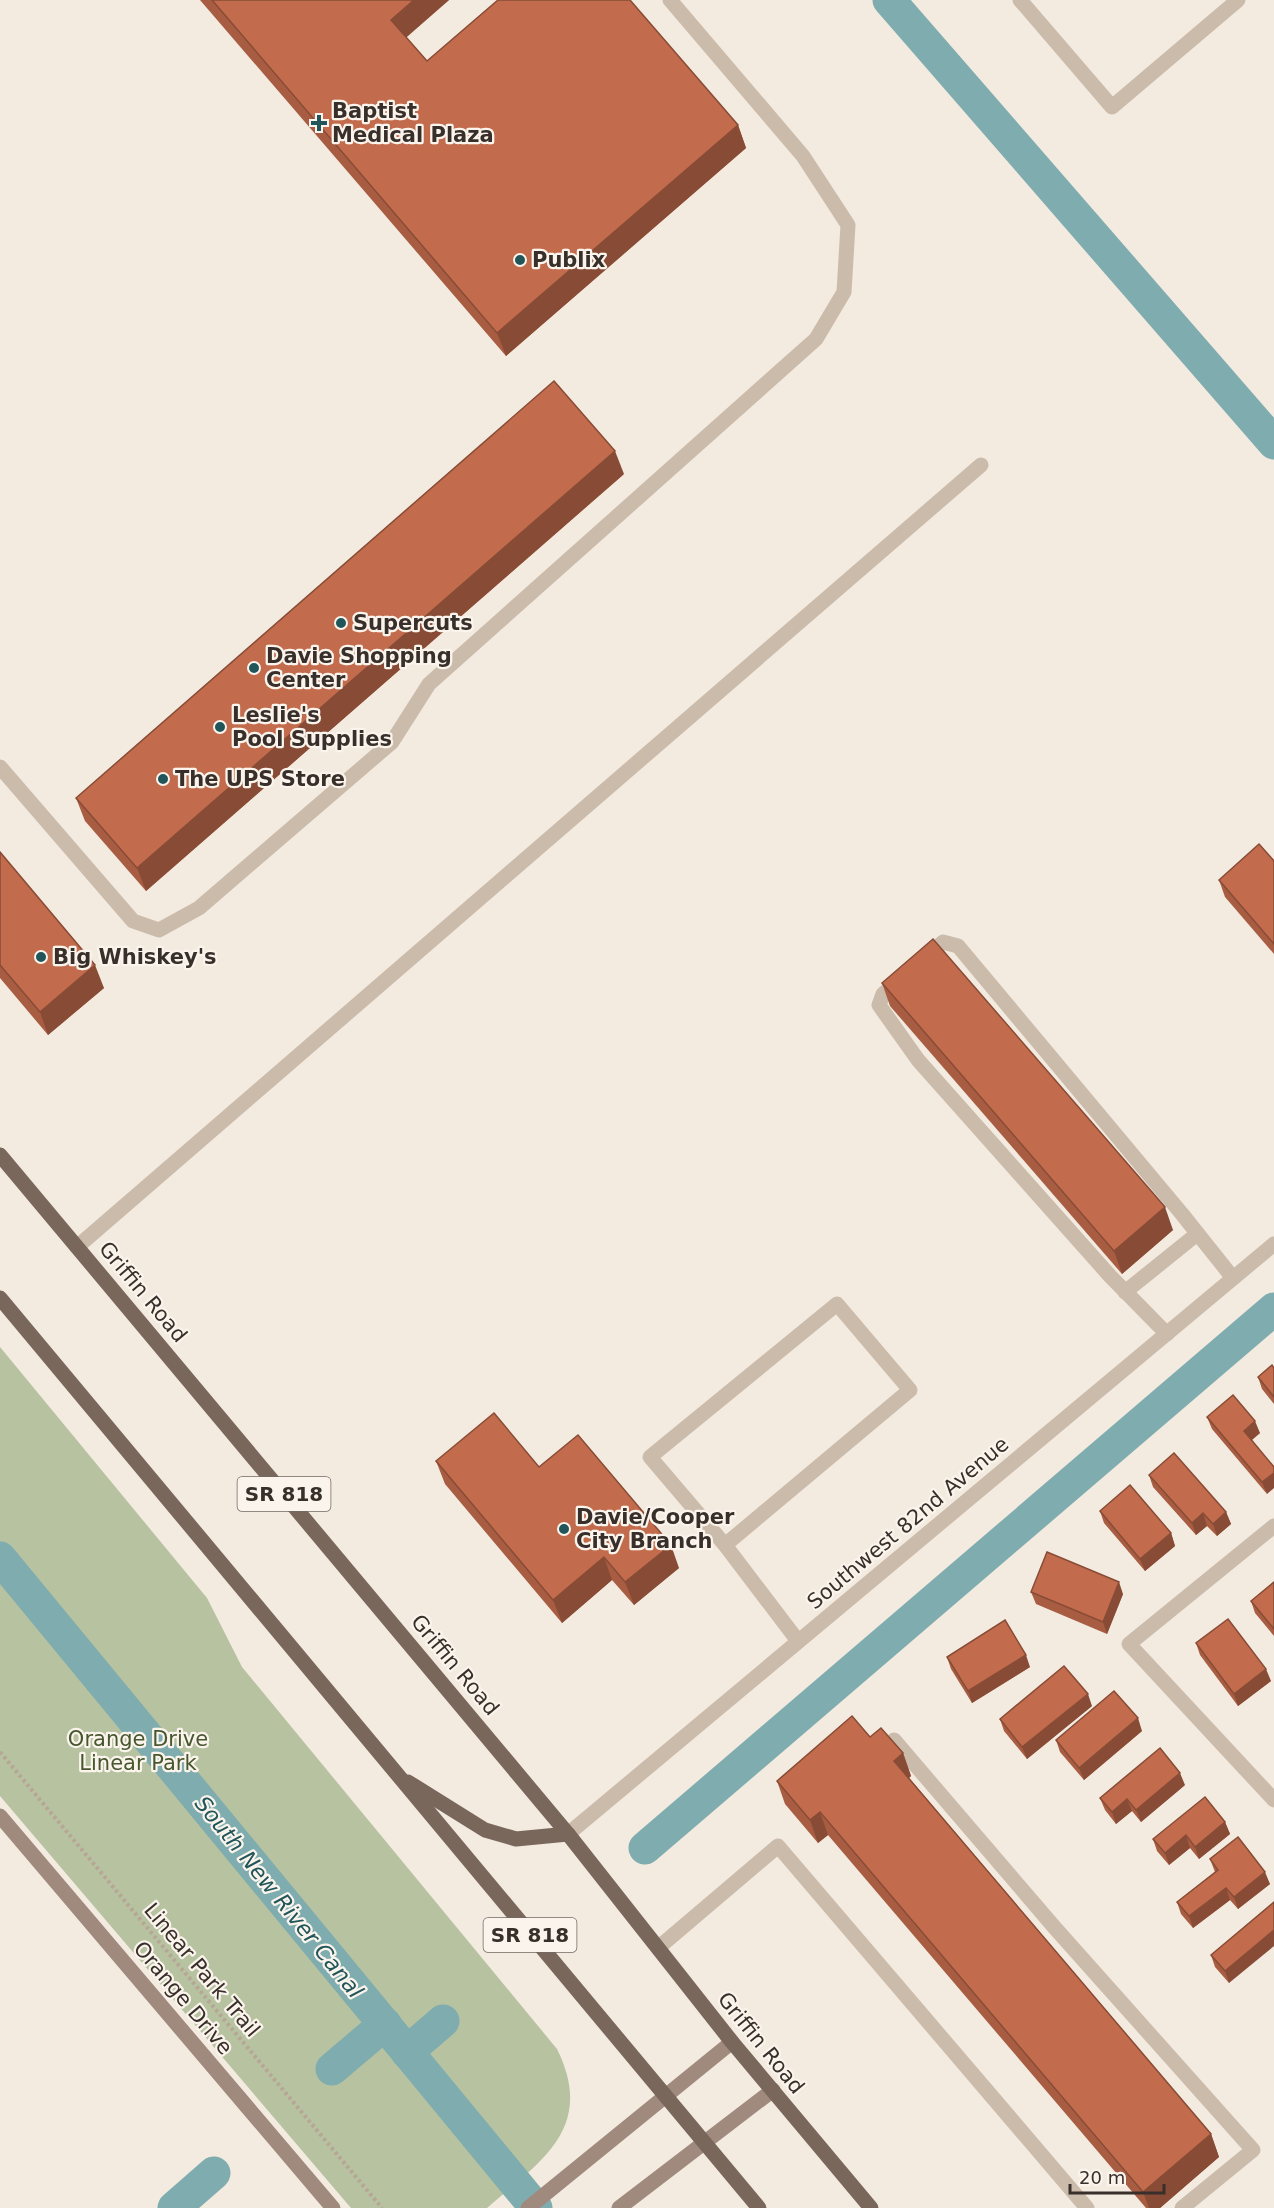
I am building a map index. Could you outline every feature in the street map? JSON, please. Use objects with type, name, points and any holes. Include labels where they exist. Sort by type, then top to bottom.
[{"type":"main road","name":"Griffin Road","points":[[0,1155],[568,1834],[732,2042],[871,2208]]},
{"type":"main road","name":"SR 818","points":[[0,1298],[759,2208]]},
{"type":"main road","points":[[395,1774],[485,1830],[516,1839],[568,1834]]},
{"type":"street","points":[[0,767],[133,921],[159,930],[200,908],[392,742],[429,684],[816,339],[844,292],[848,225],[802,156],[670,0]]},
{"type":"street","points":[[1020,0],[1112,106],[1238,0]]},
{"type":"street","points":[[77,1247],[981,465]]},
{"type":"street","points":[[1167,1334],[1125,1292],[918,1060],[879,1005],[883,993],[943,942],[958,946],[1233,1278]]},
{"type":"street","points":[[1125,1292],[1197,1234]]},
{"type":"street","name":"Southwest 82nd Avenue","points":[[568,1834],[1274,1244]]},
{"type":"street","points":[[724,1545],[910,1390],[837,1304],[650,1457],[724,1545],[798,1641]]},
{"type":"street","points":[[1274,1526],[1129,1644],[1274,1800]]},
{"type":"street","points":[[894,1740],[1055,1928],[1253,2150],[1182,2208]]},
{"type":"street","name":"Orange Drive","points":[[0,1816],[333,2208]]},
{"type":"street","points":[[658,1948],[778,1846],[1088,2208]]},
{"type":"street","points":[[528,2208],[732,2042]]},
{"type":"street","points":[[619,2208],[773,2090]]},
{"type":"path","name":"Linear Park Trail","points":[[0,1752],[382,2208]]},
{"type":"green space","name":"Orange Drive Linear Park","points":[[0,1347],[207,1598],[242,1667],[557,2049],[567,2077],[570,2101],[566,2122],[557,2140],[543,2158],[487,2208],[351,2208],[0,1796]]},
{"type":"building","name":"Publix","points":[[212,0],[414,0],[391,20],[427,61],[498,0],[630,0],[738,125],[497,333]]},
{"type":"building","points":[[554,381],[615,451],[137,868],[76,798]]},
{"type":"building","points":[[1259,844],[1274,861],[1274,944],[1219,880]]},
{"type":"building","points":[[0,852],[95,965],[40,1012],[0,965]]},
{"type":"building","points":[[933,939],[1165,1207],[1114,1251],[882,983]]},
{"type":"building","points":[[1272,1365],[1274,1368],[1274,1397],[1258,1377]]},
{"type":"building","points":[[1233,1395],[1255,1421],[1244,1431],[1274,1467],[1274,1473],[1262,1482],[1207,1417]]},
{"type":"building","name":"Davie/Cooper City Branch","points":[[494,1413],[539,1467],[578,1435],[671,1545],[625,1582],[604,1557],[553,1600],[436,1461]]},
{"type":"building","points":[[1174,1453],[1226,1512],[1213,1524],[1203,1513],[1192,1523],[1149,1475]]},
{"type":"building","points":[[1130,1485],[1171,1533],[1140,1559],[1100,1511]]},
{"type":"building","points":[[1047,1552],[1119,1582],[1103,1622],[1031,1592]]},
{"type":"building","points":[[1274,1582],[1274,1629],[1251,1601]]},
{"type":"building","points":[[1228,1619],[1266,1669],[1234,1694],[1196,1643]]},
{"type":"building","points":[[1005,1620],[1026,1655],[968,1691],[947,1657]]},
{"type":"building","points":[[1064,1666],[1088,1694],[1022,1747],[1000,1719]]},
{"type":"building","points":[[1114,1691],[1138,1718],[1079,1768],[1056,1740]]},
{"type":"building","points":[[852,1716],[870,1737],[881,1728],[903,1753],[894,1761],[1211,2134],[1143,2192],[820,1812],[810,1820],[777,1781]]},
{"type":"building","points":[[1160,1748],[1180,1773],[1136,1810],[1127,1799],[1112,1812],[1100,1798]]},
{"type":"building","points":[[1205,1797],[1225,1822],[1195,1847],[1186,1835],[1165,1853],[1153,1839]]},
{"type":"building","points":[[1238,1837],[1265,1872],[1234,1897],[1226,1888],[1189,1916],[1177,1902],[1218,1870],[1210,1859]]},
{"type":"building","points":[[1274,1902],[1274,1930],[1225,1971],[1211,1955]]},
{"type":"waterway","points":[[889,0],[1274,443]]},
{"type":"waterway","points":[[645,1848],[1274,1309]]},
{"type":"waterway","name":"South New River Canal","points":[[0,1558],[536,2208]]},
{"type":"waterway","points":[[407,2052],[443,2021]]},
{"type":"waterway","points":[[332,2069],[385,2024]]},
{"type":"waterway","points":[[174,2208],[214,2173]]},
{"type":"place","name":"Baptist Medical Plaza","points":[[319,123]]},
{"type":"place","name":"Publix","points":[[520,260]]},
{"type":"place","name":"Supercuts","points":[[341,623]]},
{"type":"place","name":"Davie Shopping Center","points":[[254,668]]},
{"type":"place","name":"Leslie's Pool Supplies","points":[[220,727]]},
{"type":"place","name":"The UPS Store","points":[[163,779]]},
{"type":"place","name":"Big Whiskey's","points":[[41,957]]},
{"type":"place","name":"Davie/Cooper City Branch","points":[[564,1529]]}]
